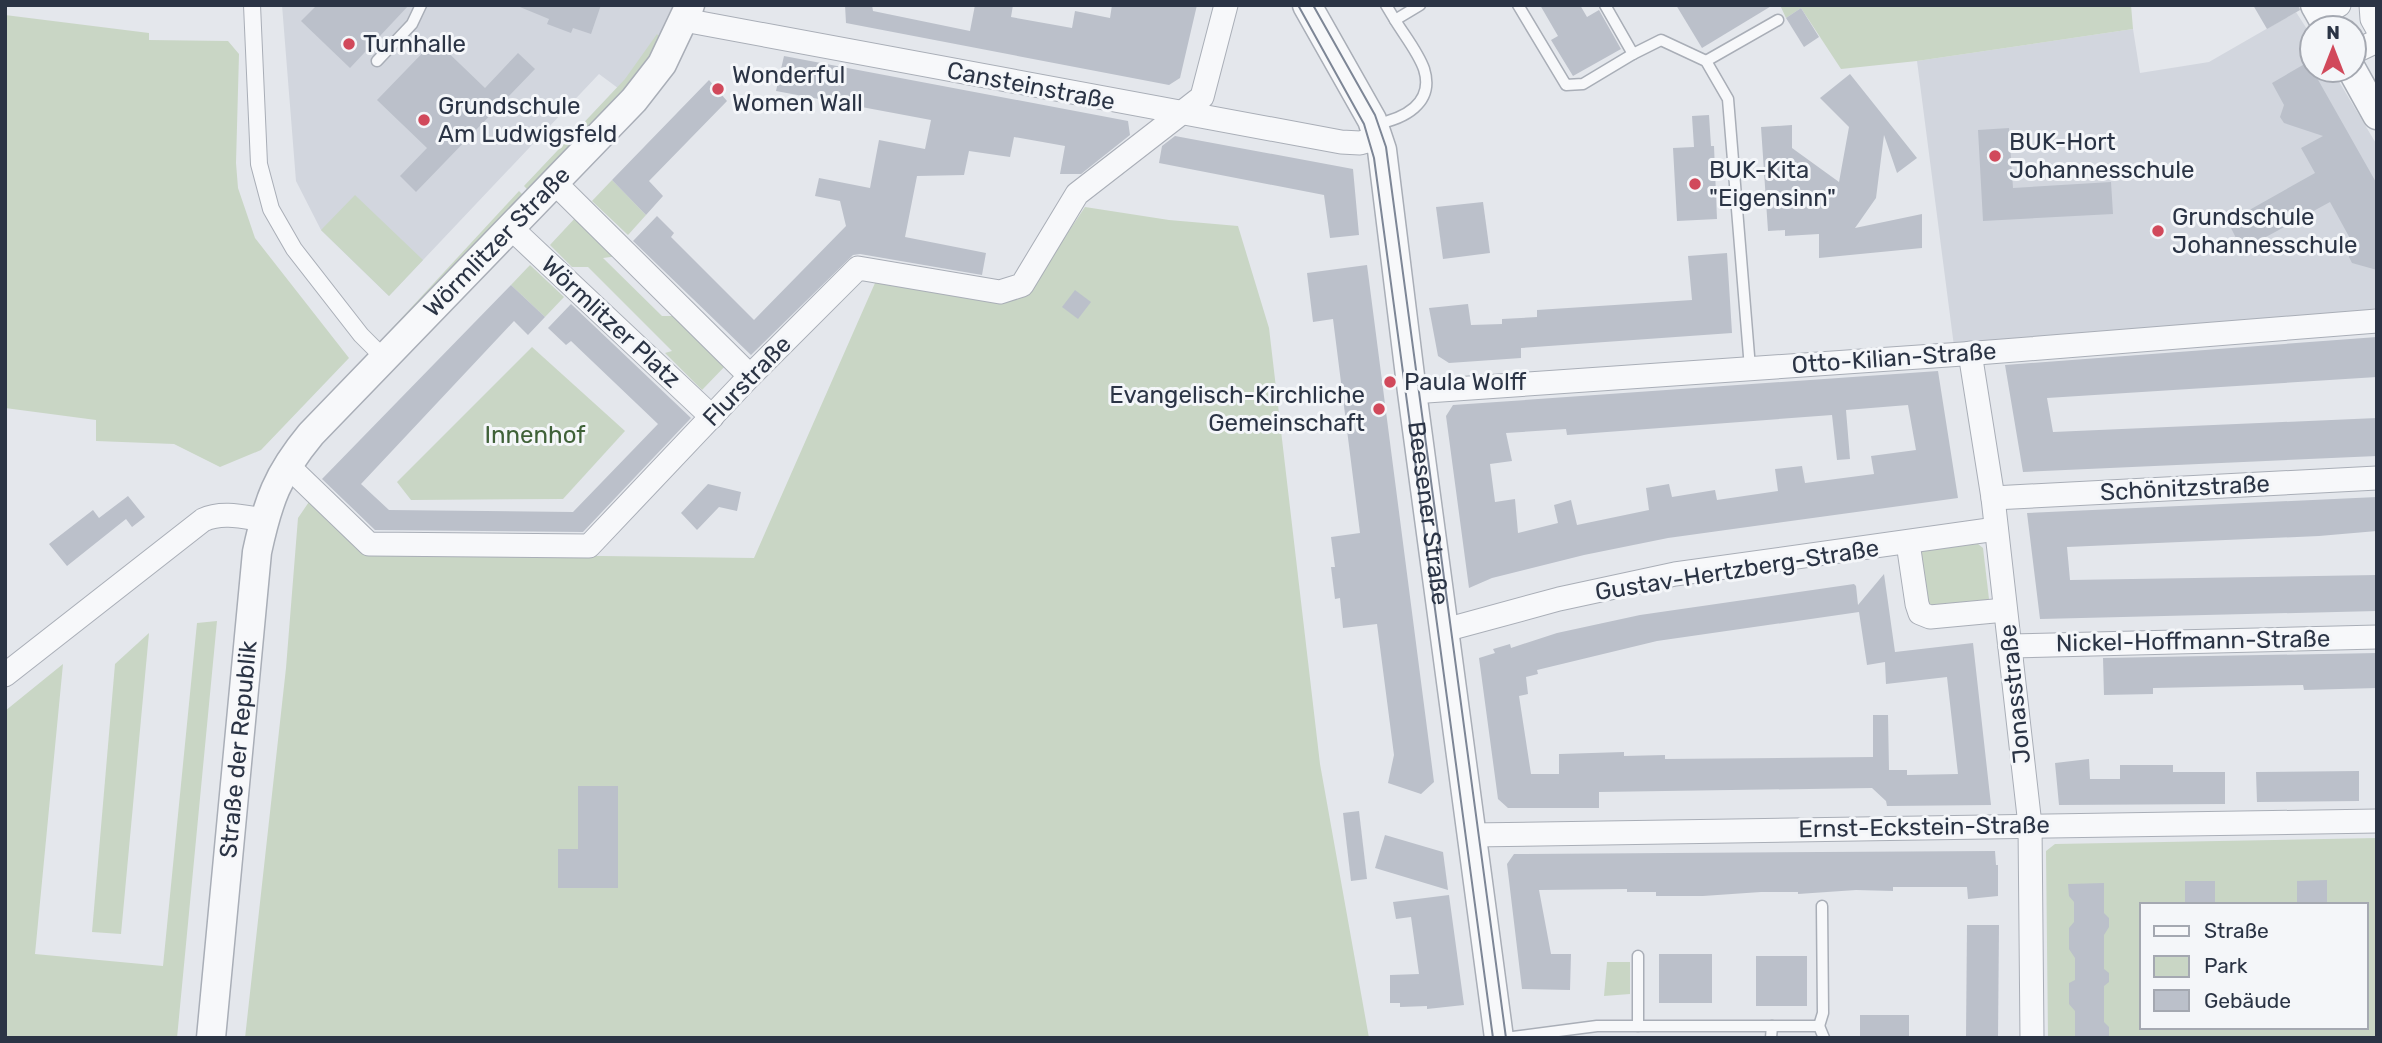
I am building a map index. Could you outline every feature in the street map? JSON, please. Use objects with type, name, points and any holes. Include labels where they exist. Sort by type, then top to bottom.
[{"type":"street","points":[[252,5],[259,164],[271,209],[294,249],[361,335],[384,358]]},
{"type":"street","points":[[1179,113],[1202,97],[1226,5]]},
{"type":"street","name":"Beesener Straße","points":[[1307,5],[1376,131],[1382,150],[1499,1038]]},
{"type":"street","points":[[2371,5],[2372,19],[2377,28]]},
{"type":"street","name":"Wörmlitzer Straße","points":[[287,465],[311,434],[645,87],[662,64],[687,13]]},
{"type":"street","name":"Cansteinstraße","points":[[687,13],[1179,113],[1349,143],[1376,131]]},
{"type":"street","points":[[2360,84],[2377,116]]},
{"type":"street","name":"Flurstraße","points":[[287,465],[369,544],[589,546],[750,376],[858,268],[1000,292],[1022,285],[1076,194],[1179,113]]},
{"type":"street","points":[[554,182],[750,376]]},
{"type":"street","name":"Wörmlitzer Platz","points":[[510,228],[712,417]]},
{"type":"street","name":"Otto-Kilian-Straße","points":[[1412,392],[2377,321]]},
{"type":"street","name":"Jonasstraße","points":[[1970,353],[1993,498],[2030,825],[2032,1038]]},
{"type":"street","name":"Straße der Republik","points":[[211,1038],[257,552],[277,482],[287,465]]},
{"type":"street","name":"Schönitzstraße","points":[[1993,498],[2377,478]]},
{"type":"street","points":[[5,675],[203,520],[224,515],[264,520]]},
{"type":"street","name":"Gustav-Hertzberg-Straße","points":[[1445,630],[1559,599],[1675,575],[1996,529]]},
{"type":"street","name":"Gustav-Hertzberg-Straße","points":[[1908,543],[1920,613],[1930,617],[2006,610]]},
{"type":"street","name":"Nickel-Hoffmann-Straße","points":[[2010,646],[2377,636]]},
{"type":"street","name":"Ernst-Eckstein-Straße","points":[[1471,835],[2377,821]]},
{"type":"lane","points":[[377,61],[412,24],[421,5]]},
{"type":"lane","points":[[1376,131],[1401,118],[1416,106],[1423,93],[1425,78],[1423,66],[1386,5]]},
{"type":"lane","points":[[1395,20],[1420,5]]},
{"type":"lane","points":[[1518,5],[1566,85],[1583,84],[1661,40],[1706,61],[1728,99],[1750,368]]},
{"type":"lane","points":[[1605,5],[1633,54]]},
{"type":"lane","points":[[1706,61],[1778,20]]},
{"type":"lane","points":[[1822,906],[1823,1013],[1819,1026],[1824,1038]]},
{"type":"lane","points":[[1638,956],[1638,1026]]},
{"type":"lane","points":[[1505,1038],[1589,1026],[1819,1026]]},
{"type":"lane","points":[[1771,1038],[1772,1026]]},
{"type":"shaded area","name":"Grundschule Am Ludwigsfeld","points":[[282,5],[690,5],[634,100],[599,74],[389,296],[321,230],[296,181]]},
{"type":"shaded area","name":"Grundschule Johannesschule","points":[[2296,12],[2298,84],[2340,84],[2377,145],[2377,316],[1955,354],[1917,61],[2133,29],[2140,73],[2209,62]]},
{"type":"green space","points":[[1780,5],[2131,5],[2133,29],[1917,61],[1841,69],[1801,8],[1786,18]]},
{"type":"green space","points":[[5,15],[149,33],[149,40],[228,41],[239,54],[236,163],[238,188],[255,238],[349,358],[261,450],[220,467],[174,444],[96,441],[96,420],[5,408]]},
{"type":"green space","points":[[657,34],[662,40],[631,87],[531,193],[524,186],[625,79]]},
{"type":"green space","points":[[612,180],[646,215],[628,235],[592,201]]},
{"type":"green space","points":[[519,191],[525,197],[387,341],[384,337]]},
{"type":"green space","points":[[355,195],[423,260],[389,296],[321,230]]},
{"type":"green space","points":[[1085,207],[1169,220],[1238,226],[1269,328],[1320,764],[1369,1038],[245,1038],[286,668],[298,518],[313,496],[364,553],[754,558],[875,283],[1006,301],[1025,296]]},
{"type":"green space","points":[[577,216],[618,256],[603,258],[662,316],[680,316],[728,363],[702,390],[665,353],[672,351],[588,267],[572,267],[550,245]]},
{"type":"green space","points":[[530,265],[564,297],[545,317],[511,285]]},
{"type":"green space","name":"Innenhof","points":[[532,347],[625,431],[563,499],[411,500],[397,482]]},
{"type":"green space","points":[[1978,544],[1983,548],[1989,599],[1985,605],[1928,610],[1917,551]]},
{"type":"green space","points":[[217,621],[177,1038],[5,1038],[5,711],[63,664],[35,954],[163,966],[197,623]]},
{"type":"green space","points":[[149,633],[121,934],[92,932],[115,664]]},
{"type":"green space","points":[[2377,838],[2377,1038],[2048,1038],[2046,851],[2055,844]]},
{"type":"green space","points":[[1607,962],[1630,962],[1630,994],[1604,996]]},
{"type":"building","name":"Turnhalle","points":[[317,5],[409,5],[350,68],[301,21]]},
{"type":"building","points":[[515,5],[601,5],[591,34],[573,28],[571,33],[547,24],[549,19]]},
{"type":"building","points":[[845,5],[872,5],[873,11],[970,31],[975,5],[1013,5],[1011,17],[1072,28],[1075,11],[1110,18],[1112,5],[1197,5],[1180,78],[1169,85],[846,23]]},
{"type":"building","points":[[1540,5],[1580,5],[1587,17],[1599,10],[1621,49],[1573,76],[1551,40],[1558,36]]},
{"type":"building","points":[[1676,5],[1773,5],[1702,48]]},
{"type":"building","points":[[2253,5],[2298,5],[2300,10],[2267,29]]},
{"type":"building","points":[[1801,8],[1819,37],[1804,47],[1786,18]]},
{"type":"building","points":[[435,40],[485,88],[518,53],[535,69],[416,192],[400,176],[427,148],[377,100]]},
{"type":"building","points":[[784,56],[1128,121],[1130,135],[1081,174],[1060,174],[1065,146],[1014,137],[1010,157],[969,151],[964,175],[917,176],[905,237],[986,253],[982,275],[853,255],[751,355],[633,241],[657,216],[674,233],[671,237],[754,320],[846,226],[840,201],[815,196],[819,178],[870,188],[879,140],[925,149],[931,120],[776,91]]},
{"type":"building","points":[[2298,68],[2298,84],[2320,84],[2377,184],[2377,270],[2352,263],[2349,257],[2352,242],[2330,202],[2242,250],[2228,222],[2315,173],[2301,148],[2323,136],[2284,123],[2280,117],[2284,105],[2272,83]]},
{"type":"building","points":[[1850,74],[1917,158],[1897,173],[1884,135],[1876,198],[1855,228],[1922,214],[1922,248],[1819,258],[1819,234],[1785,236],[1785,230],[1768,231],[1761,127],[1792,125],[1792,148],[1839,182],[1849,127],[1820,98]]},
{"type":"building","points":[[709,80],[727,101],[649,181],[663,196],[646,215],[612,180]]},
{"type":"building","name":"BUK-Kita \"Eigensinn\"","points":[[1709,115],[1711,146],[1714,146],[1717,219],[1677,221],[1673,148],[1694,147],[1692,116]]},
{"type":"building","name":"BUK-Hort Johannesschule","points":[[2009,128],[2013,188],[2111,182],[2113,214],[1983,221],[1978,130]]},
{"type":"building","points":[[1175,136],[1353,169],[1359,235],[1330,238],[1324,195],[1159,163],[1162,146]]},
{"type":"building","points":[[1483,202],[1490,253],[1443,259],[1436,207]]},
{"type":"building","points":[[1727,253],[1732,333],[1521,348],[1521,358],[1449,363],[1438,356],[1429,308],[1468,304],[1471,325],[1502,324],[1502,319],[1537,317],[1537,310],[1692,300],[1688,256]]},
{"type":"building","points":[[1367,265],[1434,782],[1421,794],[1388,783],[1394,755],[1377,624],[1343,628],[1340,598],[1335,599],[1331,567],[1335,567],[1331,537],[1360,533],[1333,319],[1313,322],[1307,273]]},
{"type":"building","points":[[511,285],[545,317],[528,335],[514,321],[361,484],[389,510],[573,512],[658,424],[571,341],[566,345],[548,328],[571,304],[691,418],[583,532],[375,530],[322,479]]},
{"type":"building","points":[[1075,290],[1091,302],[1078,319],[1062,307]]},
{"type":"building","points":[[2377,337],[2377,377],[2047,398],[2053,432],[2377,418],[2377,456],[2023,472],[2005,365]]},
{"type":"building","points":[[1938,371],[1958,498],[1668,538],[1492,578],[1469,588],[1446,416],[1453,405]],"holes":[[[1908,405],[1916,450],[1871,456],[1874,474],[1805,483],[1802,466],[1775,469],[1778,491],[1717,500],[1715,490],[1672,497],[1669,484],[1646,488],[1649,510],[1577,525],[1571,500],[1554,505],[1558,523],[1518,533],[1515,499],[1495,502],[1490,464],[1512,461],[1506,433],[1566,429],[1567,435],[1832,415],[1837,460],[1850,459],[1846,410]]]},
{"type":"building","points":[[708,484],[741,492],[737,511],[719,507],[697,530],[681,513]]},
{"type":"building","points":[[128,496],[145,517],[132,527],[126,519],[67,566],[49,544],[93,510],[99,518]]},
{"type":"building","points":[[2377,497],[2377,531],[2067,547],[2070,580],[2377,575],[2377,611],[2040,619],[2027,513]]},
{"type":"building","points":[[1884,574],[1895,652],[1973,643],[1991,805],[1887,806],[1886,801],[1872,788],[1599,792],[1599,808],[1508,808],[1498,799],[1479,658],[1495,653],[1493,649],[1510,644],[1511,648],[1557,633],[1640,615],[1854,584],[1858,605]],"holes":[[[1859,612],[1867,665],[1885,662],[1886,684],[1947,677],[1958,774],[1907,775],[1907,770],[1889,770],[1888,715],[1873,715],[1873,757],[1665,759],[1665,755],[1624,756],[1624,752],[1559,754],[1559,774],[1531,774],[1519,696],[1528,694],[1526,677],[1538,674],[1537,670],[1657,641]]]},
{"type":"building","points":[[2377,653],[2377,688],[2304,690],[2303,685],[2153,688],[2153,694],[2104,695],[2103,658]]},
{"type":"building","points":[[2089,759],[2090,779],[2120,779],[2120,765],[2173,765],[2173,772],[2225,772],[2225,804],[2059,805],[2055,763]]},
{"type":"building","points":[[2359,771],[2359,801],[2257,802],[2256,772]]},
{"type":"building","points":[[578,786],[618,786],[618,888],[558,888],[558,849],[578,849]]},
{"type":"building","points":[[1359,811],[1367,879],[1351,881],[1343,813]]},
{"type":"building","points":[[1385,835],[1443,852],[1448,890],[1375,868]]},
{"type":"building","points":[[1995,851],[1998,896],[1968,899],[1967,887],[1893,887],[1893,891],[1856,890],[1798,894],[1761,892],[1703,896],[1656,896],[1656,892],[1627,892],[1627,889],[1539,890],[1551,954],[1571,954],[1570,990],[1522,989],[1507,864],[1514,854]]},
{"type":"building","points":[[2327,880],[2327,903],[2297,903],[2297,881]]},
{"type":"building","points":[[2185,881],[2215,881],[2215,903],[2185,903]]},
{"type":"building","points":[[2104,883],[2104,913],[2109,918],[2109,927],[2104,935],[2104,969],[2109,973],[2109,982],[2104,986],[2104,1022],[2109,1027],[2109,1038],[2075,1038],[2075,1011],[2069,1004],[2069,983],[2075,980],[2075,958],[2069,949],[2069,928],[2074,922],[2074,902],[2069,896],[2068,884]]},
{"type":"building","points":[[1449,895],[1464,1005],[1427,1009],[1427,1006],[1400,1007],[1400,1003],[1390,1003],[1390,975],[1419,974],[1411,917],[1396,919],[1393,902]]},
{"type":"building","points":[[1967,925],[1999,925],[1998,1038],[1966,1038]]},
{"type":"building","points":[[1659,954],[1712,954],[1712,1003],[1659,1003]]},
{"type":"building","points":[[1756,956],[1807,956],[1807,1006],[1756,1006]]},
{"type":"building","points":[[1860,1015],[1909,1015],[1909,1038],[1860,1038]]},
{"type":"tram line","points":[[1298,5],[1364,124],[1374,158],[1493,1038]]},
{"type":"tram line","points":[[1313,5],[1375,115],[1386,147],[1506,1038]]},
{"type":"place","name":"Turnhalle","points":[[349,44]]},
{"type":"place","name":"Wonderful Women Wall","points":[[718,89]]},
{"type":"place","name":"Grundschule Am Ludwigsfeld","points":[[424,120]]},
{"type":"place","name":"BUK-Hort Johannesschule","points":[[1995,156]]},
{"type":"place","name":"BUK-Kita \"Eigensinn\"","points":[[1695,184]]},
{"type":"place","name":"Grundschule Johannesschule","points":[[2158,231]]},
{"type":"place","name":"Paula Wolff","points":[[1390,382]]},
{"type":"place","name":"Evangelisch-Kirchliche Gemeinschaft","points":[[1379,409]]}]
